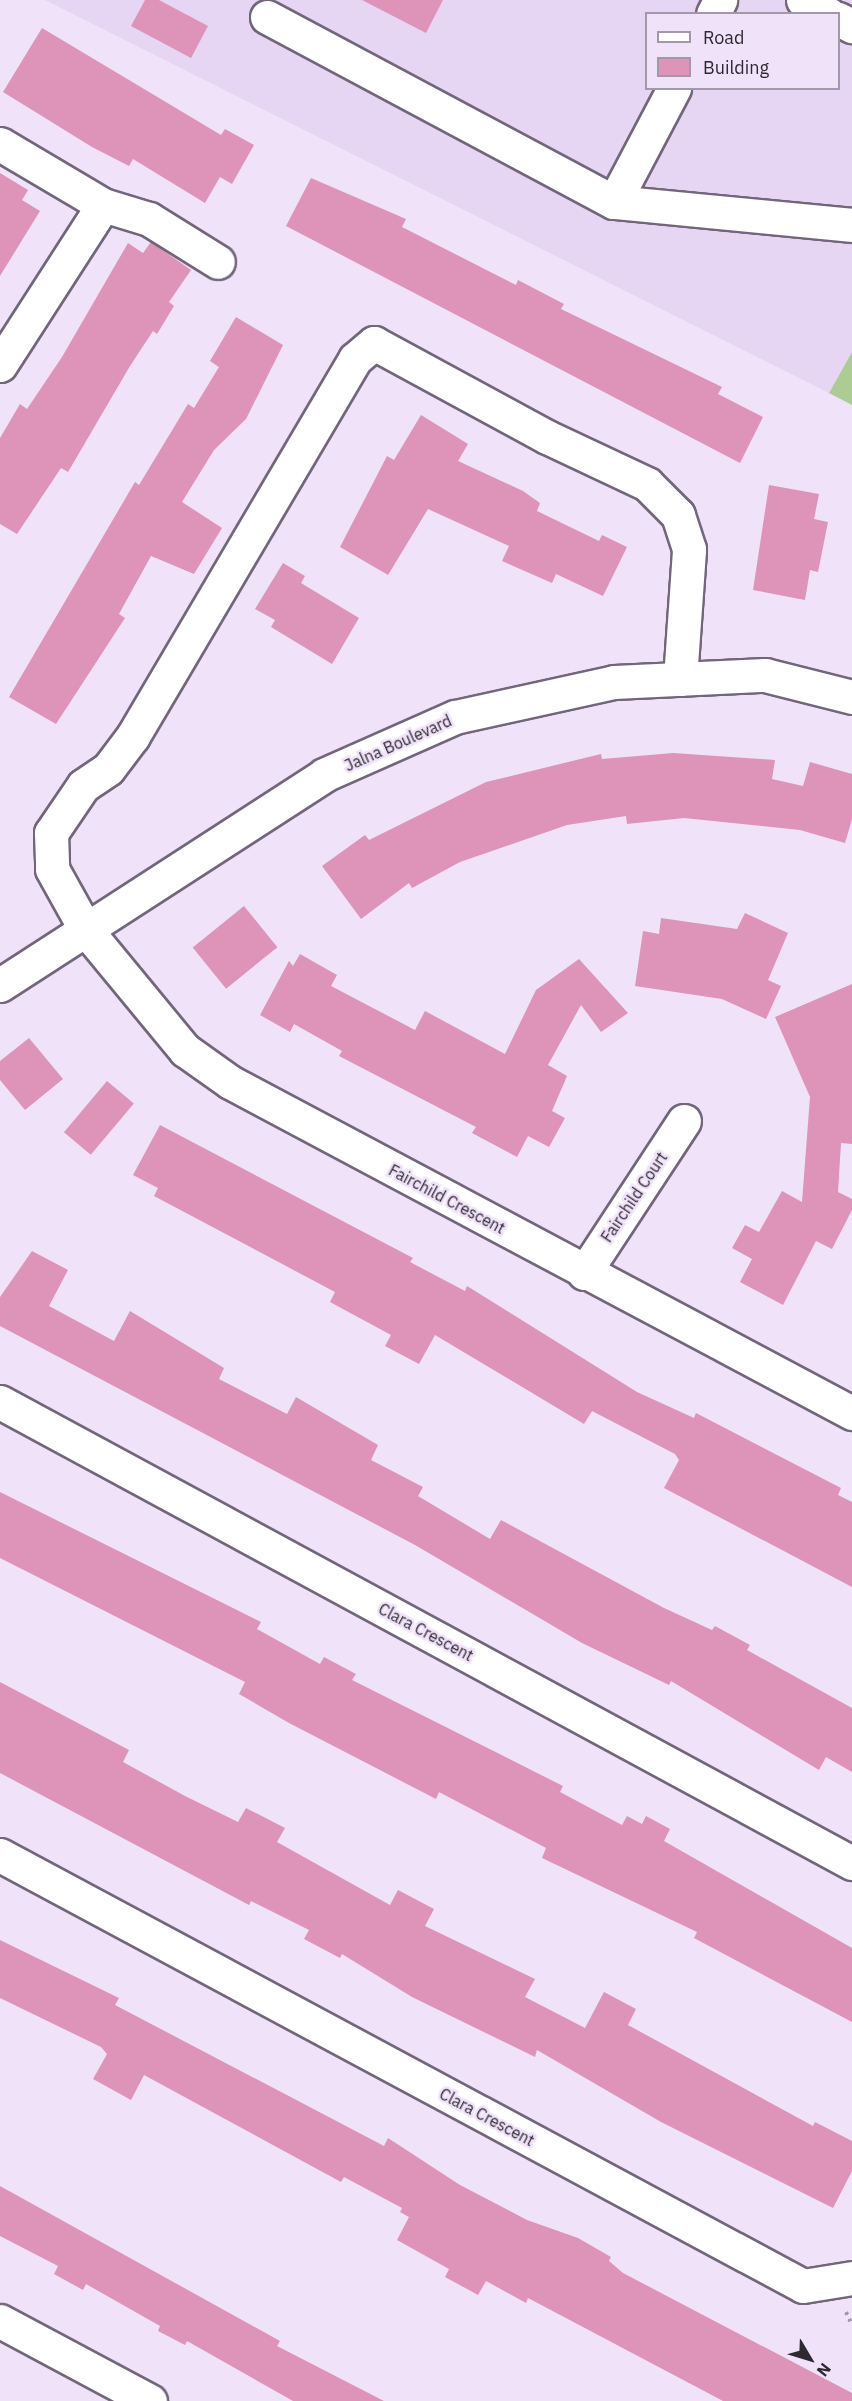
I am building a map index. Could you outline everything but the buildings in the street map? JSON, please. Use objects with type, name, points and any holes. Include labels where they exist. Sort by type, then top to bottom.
[{"type":"street","points":[[803,0],[824,12]]},
{"type":"street","points":[[267,17],[614,202],[852,225]]},
{"type":"street","points":[[614,202],[673,90]]},
{"type":"street","points":[[0,144],[103,206],[149,219],[218,262]]},
{"type":"street","points":[[0,365],[103,206]]},
{"type":"street","name":"Fairchild Crescent","points":[[680,679],[689,549],[678,515],[647,484],[546,437],[374,343],[355,359],[133,736],[108,769],[83,786],[51,833],[52,869],[86,930],[185,1050],[230,1082],[852,1413]]},
{"type":"street","name":"Jalna Boulevard","points":[[0,985],[324,775],[455,717],[614,682],[765,675],[852,697]]},
{"type":"street","name":"Fairchild Court","points":[[584,1272],[684,1121]]},
{"type":"street","name":"Clara Crescent","points":[[0,1401],[852,1863]]},
{"type":"street","name":"Clara Crescent","points":[[0,1856],[803,2286],[852,2278]]},
{"type":"street","points":[[0,2321],[150,2401]]},
{"type":"shaded area","points":[[45,0],[852,0],[852,352],[829,393]]},
{"type":"green space","points":[[852,352],[852,405],[829,393]]}]
